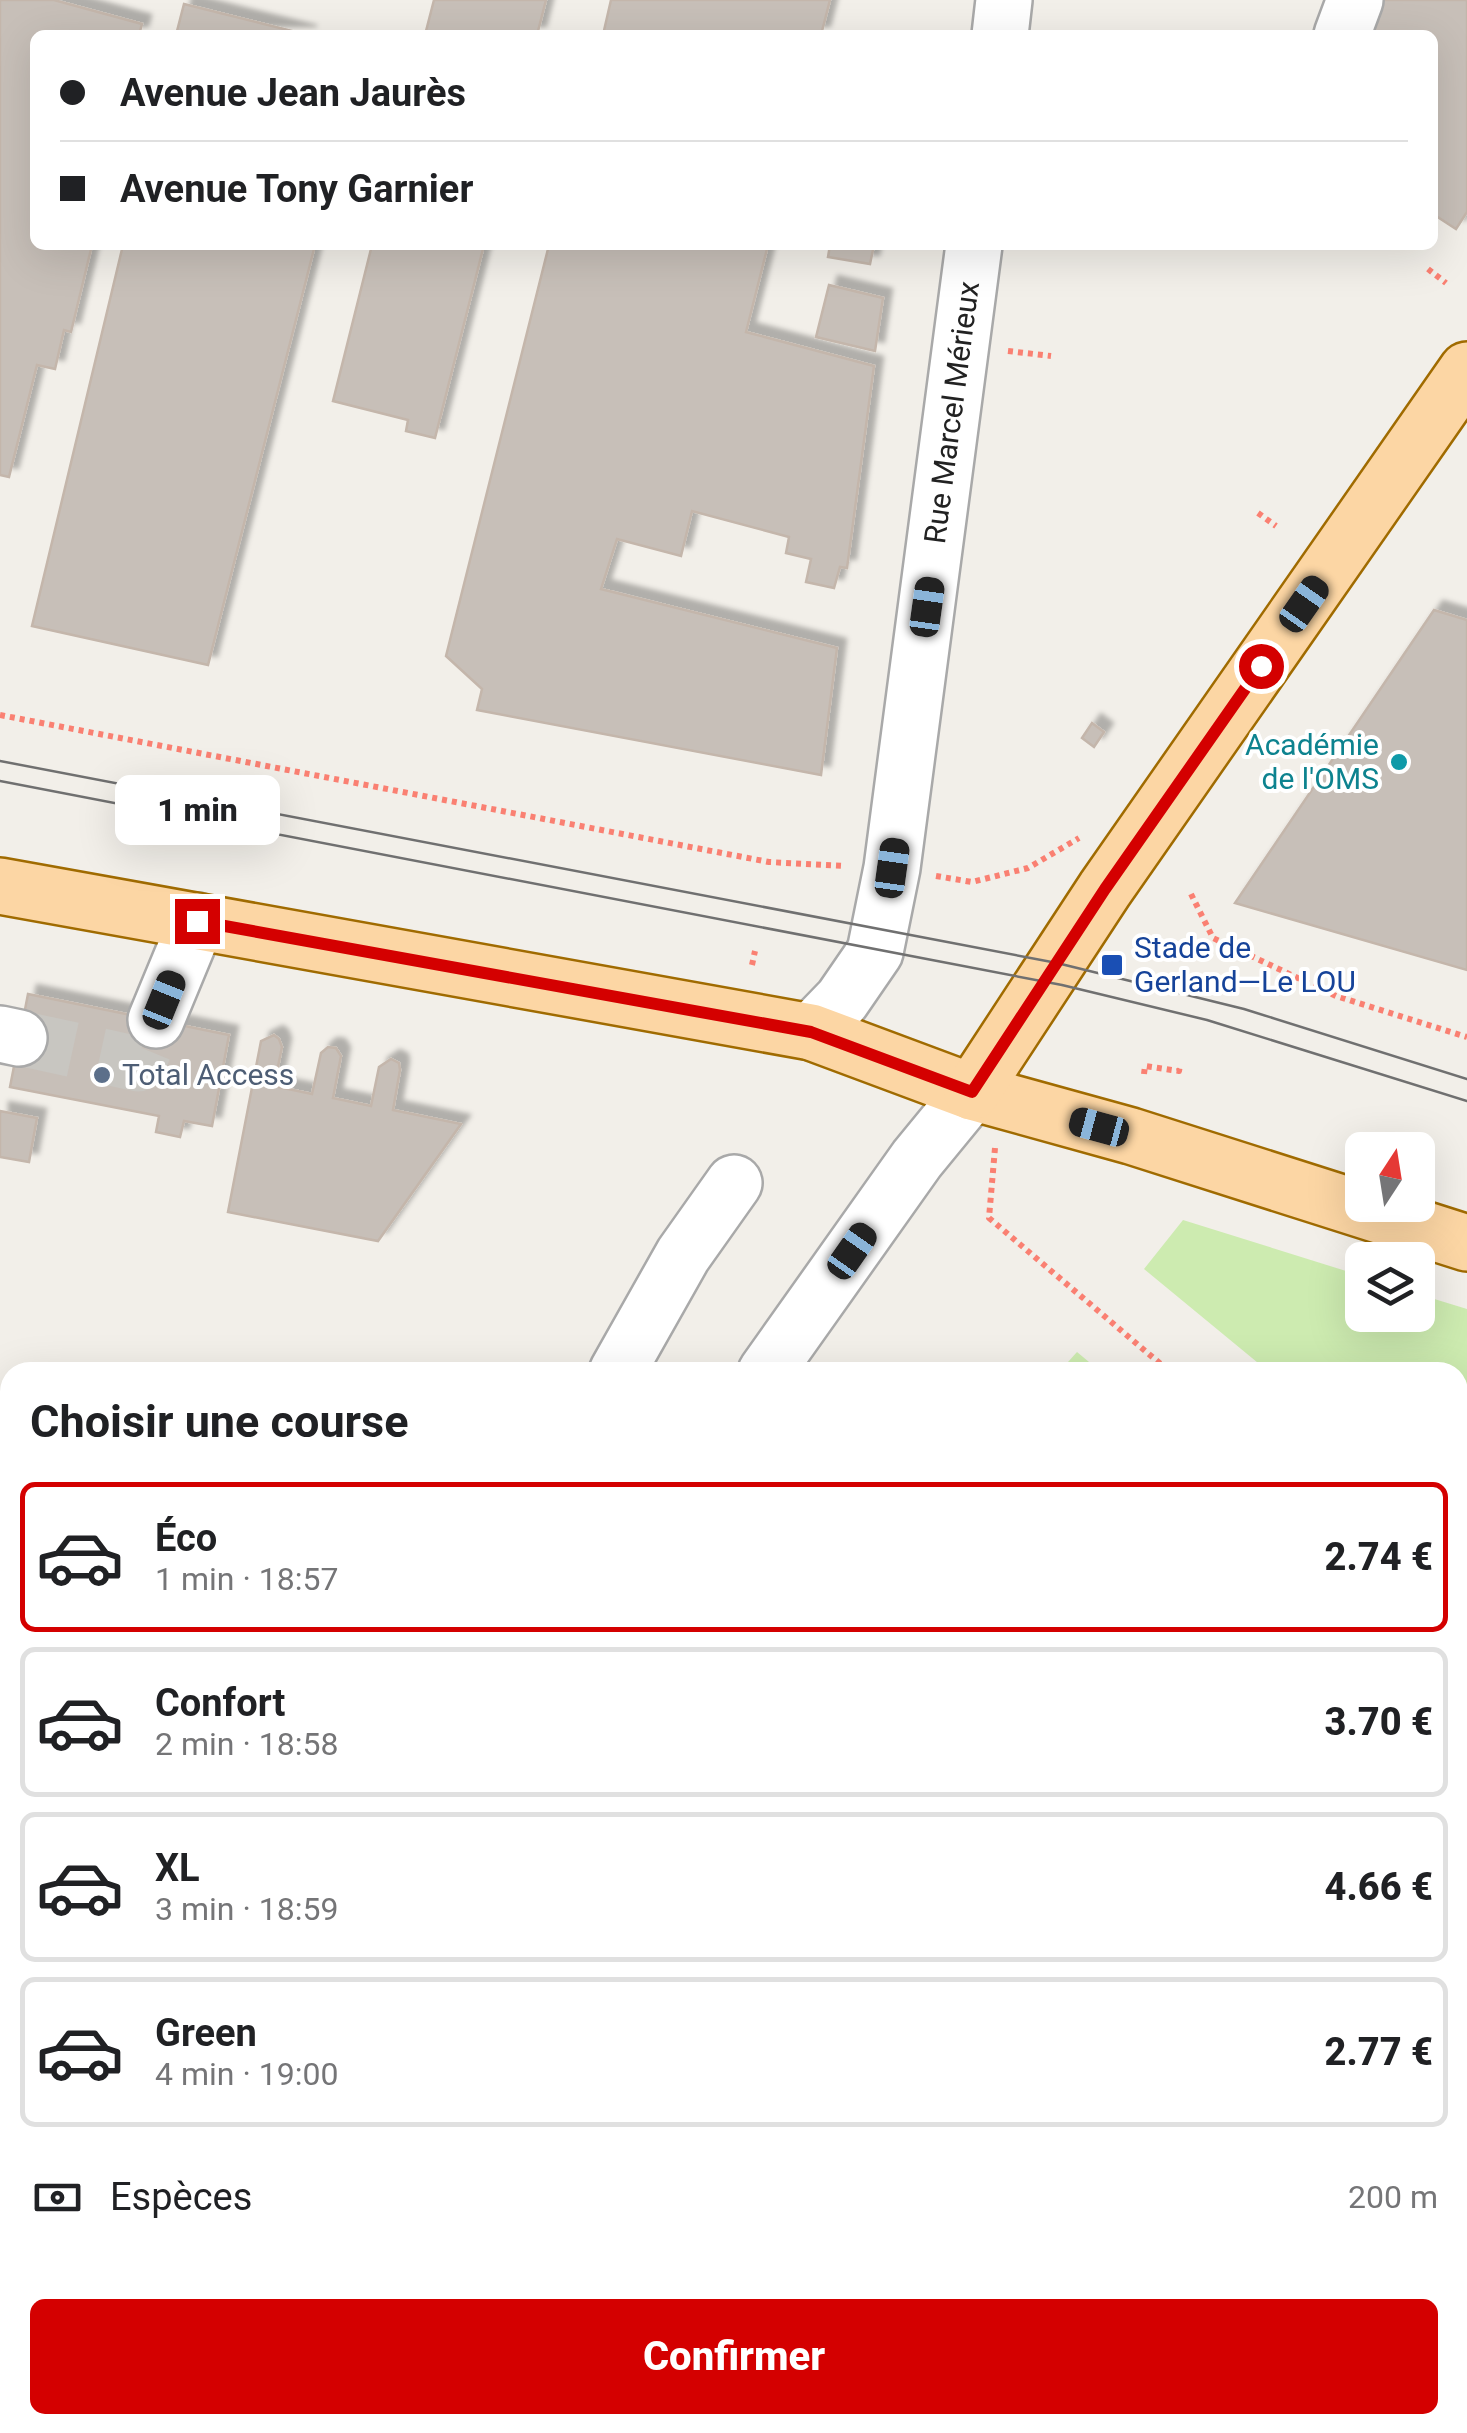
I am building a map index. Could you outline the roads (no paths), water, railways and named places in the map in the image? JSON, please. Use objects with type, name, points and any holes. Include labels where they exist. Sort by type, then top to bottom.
[{"type":"main road","points":[[972,1092],[1105,889],[1467,370]]},
{"type":"main road","points":[[0,886],[811,1032],[972,1092],[1131,1136],[1467,1243]]},
{"type":"street","points":[[1001,30],[1004,0]]},
{"type":"street","points":[[1344,30],[1355,0]]},
{"type":"street","name":"Rue Marcel Mérieux","points":[[811,1032],[842,1000],[875,952],[892,868],[973,250]]},
{"type":"street","points":[[156,1020],[197,921]]},
{"type":"street","points":[[773,1362],[918,1160],[972,1092]]},
{"type":"street","points":[[622,1362],[683,1255],[734,1184]]},
{"type":"tunnel","points":[[19,1038],[138,1064],[156,1020]]},
{"type":"tram line","points":[[0,761],[1057,963],[1244,1009],[1467,1079]]},
{"type":"tram line","points":[[0,781],[1062,985],[1207,1020],[1467,1101]]},
{"type":"place","name":"Académie de l'OMS","points":[[1399,762]]},
{"type":"place","name":"Stade de Gerland—Le LOU","points":[[1112,965]]},
{"type":"place","name":"Total Access","points":[[102,1075]]}]
